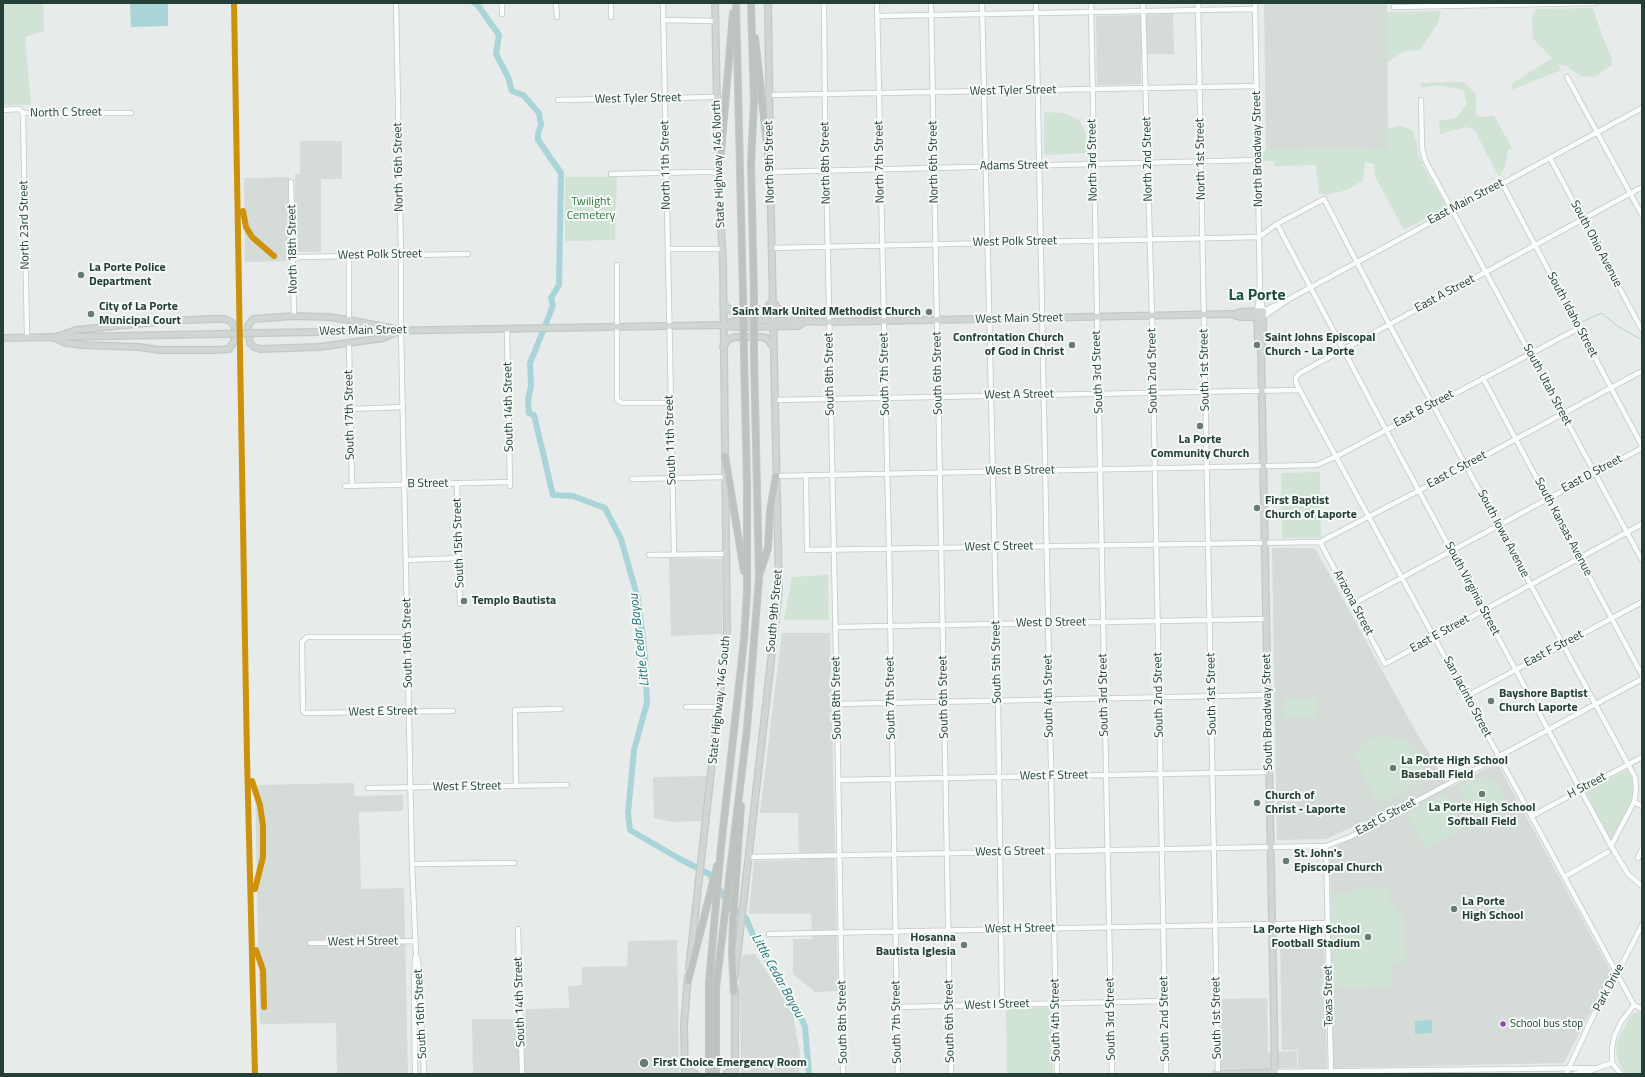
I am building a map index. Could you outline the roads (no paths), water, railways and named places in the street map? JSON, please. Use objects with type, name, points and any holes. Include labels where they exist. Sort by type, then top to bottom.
[{"type":"highway","points":[[718,175],[735,3]]},
{"type":"highway","points":[[708,1074],[709,982],[718,870],[744,640],[747,591],[747,483],[735,3]]},
{"type":"highway","points":[[751,3],[770,172]]},
{"type":"highway","points":[[734,992],[732,920],[759,578],[751,164],[754,102],[751,3]]},
{"type":"highway","points":[[725,456],[747,591]]},
{"type":"highway","points":[[759,578],[768,548],[770,511],[776,476]]},
{"type":"highway","points":[[716,1074],[716,988],[747,729]]},
{"type":"highway","points":[[688,981],[718,870]]},
{"type":"main road","name":"State Highway 146 North","points":[[715,3],[718,97],[718,175],[722,248],[723,325]]},
{"type":"main road","name":"North 9th Street","points":[[768,3],[772,323]]},
{"type":"main road","points":[[723,304],[732,310],[760,310],[766,309],[772,301],[785,316],[804,322]]},
{"type":"main road","name":"West Main Street","points":[[3,338],[507,328],[723,325],[734,327],[772,323],[799,326],[804,322],[1204,315],[1235,314],[1240,312],[1260,314]]},
{"type":"main road","name":"South Broadway Street","points":[[1260,314],[1258,340],[1261,350],[1262,390],[1275,1073]]},
{"type":"main road","points":[[294,316],[328,317],[401,330],[384,338],[349,344],[318,347],[260,349],[254,347],[250,343],[248,326],[253,319],[294,316]]},
{"type":"main road","points":[[211,319],[225,319],[231,322],[235,333],[235,340],[229,349],[216,350],[165,350],[139,347],[83,345],[66,343],[54,337],[76,330],[167,321],[211,319]]},
{"type":"main road","name":"South 9th Street","points":[[734,992],[740,923],[744,900],[779,590],[776,400],[772,323]]},
{"type":"main road","name":"State Highway 146 South","points":[[684,1074],[684,1025],[688,981],[727,630],[723,325]]},
{"type":"main road","points":[[723,347],[729,340],[735,337],[762,337],[766,338],[773,347]]},
{"type":"main road","points":[[734,992],[735,1074]]},
{"type":"main road","points":[[726,1074],[733,1069],[735,1063]]},
{"type":"main road","points":[[685,1064],[690,1071],[696,1074]]},
{"type":"main road","points":[[1218,1074],[1275,1073]]},
{"type":"street","name":"North 16th Street","points":[[396,3],[401,330]]},
{"type":"street","points":[[502,3],[502,14]]},
{"type":"street","points":[[556,3],[557,17]]},
{"type":"street","points":[[611,3],[611,17]]},
{"type":"street","name":"North 11th Street","points":[[663,3],[669,326]]},
{"type":"street","name":"North 8th Street","points":[[824,3],[824,94],[829,322]]},
{"type":"street","name":"North 7th Street","points":[[877,3],[884,321]]},
{"type":"street","name":"North 6th Street","points":[[931,3],[937,320]]},
{"type":"street","name":"South 5th Street","points":[[982,3],[998,700],[1002,1004]]},
{"type":"street","name":"South 4th Street","points":[[1036,3],[1057,1074]]},
{"type":"street","name":"North 3rd Street","points":[[1090,3],[1096,317]]},
{"type":"street","name":"North 2nd Street","points":[[1143,3],[1152,316]]},
{"type":"street","name":"North 1st Street","points":[[1198,3],[1204,315]]},
{"type":"street","name":"North Broadway Street","points":[[1255,3],[1260,314]]},
{"type":"street","points":[[1394,7],[1595,3]]},
{"type":"street","points":[[878,16],[1255,9]]},
{"type":"street","points":[[663,20],[715,21]]},
{"type":"street","points":[[1567,77],[1642,215]]},
{"type":"street","name":"West Tyler Street","points":[[769,96],[1257,86]]},
{"type":"street","name":"West Tyler Street","points":[[558,100],[718,97]]},
{"type":"street","name":"South Utah Street","points":[[1421,100],[1422,153],[1642,560]]},
{"type":"street","name":"East Main Street","points":[[1260,314],[1642,108]]},
{"type":"street","name":"North C Street","points":[[3,110],[19,109],[23,113],[131,113]]},
{"type":"street","name":"North 23rd Street","points":[[23,113],[27,337]]},
{"type":"street","name":"South Ohio Avenue","points":[[1550,158],[1642,330]]},
{"type":"street","name":"Adams Street","points":[[770,172],[1258,160]]},
{"type":"street","points":[[611,174],[712,172],[718,175]]},
{"type":"street","name":"North 18th Street","points":[[291,182],[294,316]]},
{"type":"street","name":"South Idaho Street","points":[[1502,183],[1642,447]]},
{"type":"street","name":"East A Street","points":[[1300,390],[1296,383],[1296,377],[1300,372],[1642,187]]},
{"type":"street","name":"South Iowa Avenue","points":[[1277,224],[1324,199],[1389,324],[1628,764],[1636,781],[1634,802]]},
{"type":"street","points":[[1259,237],[1277,224]]},
{"type":"street","name":"South Virginia Street","points":[[1277,224],[1342,349],[1612,846],[1628,874],[1642,886]]},
{"type":"street","name":"West Polk Street","points":[[771,248],[1259,237]]},
{"type":"street","points":[[668,249],[722,248]]},
{"type":"street","name":"West Polk Street","points":[[293,260],[298,257],[468,254]]},
{"type":"street","points":[[349,256],[349,320]]},
{"type":"street","points":[[617,265],[617,400],[622,403],[670,403]]},
{"type":"street","name":"South 1st Street","points":[[1204,315],[1218,1074]]},
{"type":"street","name":"South 2nd Street","points":[[1152,316],[1166,1074]]},
{"type":"street","name":"South 3rd Street","points":[[1096,317],[1112,1074]]},
{"type":"street","name":"South 6th Street","points":[[937,320],[951,1074]]},
{"type":"street","name":"South 7th Street","points":[[884,321],[898,1074]]},
{"type":"street","name":"South 8th Street","points":[[829,322],[838,704],[843,1074]]},
{"type":"street","name":"South 11th Street","points":[[669,326],[674,554]]},
{"type":"street","name":"South 14th Street","points":[[507,328],[510,484]]},
{"type":"street","name":"East B Street","points":[[1263,466],[1317,465],[1579,328]]},
{"type":"street","name":"South 16th Street","points":[[401,330],[410,788],[416,955],[414,986],[415,1074]]},
{"type":"street","name":"South 17th Street","points":[[349,344],[352,486]]},
{"type":"street","name":"East C Street","points":[[1265,542],[1320,542],[1466,466],[1642,370]]},
{"type":"street","name":"South Kansas Avenue","points":[[1483,378],[1642,675]]},
{"type":"street","points":[[1262,390],[1300,390]]},
{"type":"street","name":"West A Street","points":[[776,400],[1262,390]]},
{"type":"street","name":"San Jacinto Street","points":[[1300,390],[1634,1005]]},
{"type":"street","points":[[350,409],[403,407]]},
{"type":"street","name":"East D Street","points":[[1353,604],[1642,447]]},
{"type":"street","name":"West B Street","points":[[776,476],[1263,466]]},
{"type":"street","name":"West C Street","points":[[806,476],[807,550],[1265,542]]},
{"type":"street","points":[[632,479],[724,477]]},
{"type":"street","name":"B Street","points":[[346,486],[457,483],[510,484]]},
{"type":"street","name":"South 15th Street","points":[[457,483],[460,604]]},
{"type":"street","name":"East E Street","points":[[1385,664],[1642,524]]},
{"type":"street","name":"Arizona Street","points":[[1320,542],[1385,664]]},
{"type":"street","points":[[649,555],[726,554]]},
{"type":"street","points":[[406,560],[460,558]]},
{"type":"street","name":"East F Street","points":[[1467,696],[1642,602]]},
{"type":"street","name":"West D Street","points":[[836,627],[1266,619]]},
{"type":"street","name":"West E Street","points":[[407,637],[307,637],[302,642],[302,711],[305,713],[453,711]]},
{"type":"street","name":"East G Street","points":[[1271,847],[1326,846],[1350,837],[1642,679]]},
{"type":"street","points":[[838,704],[1268,695]]},
{"type":"street","points":[[686,707],[719,707]]},
{"type":"street","points":[[516,786],[514,710],[561,709]]},
{"type":"street","name":"H Street","points":[[1532,816],[1642,757]]},
{"type":"street","name":"West F Street","points":[[838,780],[1270,772]]},
{"type":"street","name":"West F Street","points":[[368,788],[567,785]]},
{"type":"street","points":[[1612,846],[1634,802],[1642,806]]},
{"type":"street","name":"Texas Street","points":[[1326,846],[1331,1073]]},
{"type":"street","name":"West G Street","points":[[748,857],[1271,847]]},
{"type":"street","points":[[1638,858],[1642,849]]},
{"type":"street","points":[[1564,877],[1608,852]]},
{"type":"street","points":[[412,864],[514,863]]},
{"type":"street","name":"West H Street","points":[[769,934],[1328,923]]},
{"type":"street","name":"Park Drive","points":[[1566,1074],[1610,980],[1616,973],[1642,926]]},
{"type":"street","name":"South 14th Street","points":[[518,929],[522,1074]]},
{"type":"street","name":"West H Street","points":[[310,943],[415,941]]},
{"type":"street","name":"South 16th Street","points":[[416,955],[418,960],[424,1074]]},
{"type":"street","name":"West I Street","points":[[897,1007],[1165,1001]]},
{"type":"street","points":[[1621,1074],[1612,1063],[1614,1037],[1621,1022],[1634,1005],[1642,1009]]},
{"type":"street","points":[[1574,1058],[1576,1064],[1582,1068]]},
{"type":"street","points":[[1574,1074],[1589,1071],[1612,1063]]},
{"type":"street","points":[[1275,1073],[1442,1072],[1597,1068]]},
{"type":"water","points":[[130,3],[168,3],[168,26],[131,27]]},
{"type":"water","points":[[1432,1020],[1432,1033],[1415,1034],[1415,1021]]},
{"type":"waterway","name":"Little Cedar Bayou","points":[[474,3],[477,4],[499,35],[496,54],[508,77],[512,91],[523,95],[539,113],[541,125],[538,133],[538,140],[561,173],[559,285],[551,298],[553,305],[530,363],[531,386],[528,400],[529,413],[534,415],[553,495],[573,496],[605,508],[621,539],[638,599],[645,656],[647,703],[634,750],[628,813],[630,830],[709,874],[732,909],[746,918],[757,945],[797,1008],[805,1027],[809,1074]]},
{"type":"waterway","points":[[1579,323],[1602,313],[1617,326],[1642,340]]},
{"type":"place","name":"La Porte Police Department","points":[[81,275]]},
{"type":"place","name":"Saint Mark United Methodist Church","points":[[929,312]]},
{"type":"place","name":"City of La Porte Municipal Court","points":[[91,314]]},
{"type":"place","name":"Confrontation Church of God in Christ","points":[[1072,345]]},
{"type":"place","name":"Saint Johns Episcopal Church - La Porte","points":[[1257,345]]},
{"type":"place","name":"La Porte Community Church","points":[[1200,426]]},
{"type":"place","name":"First Baptist Church of Laporte","points":[[1257,508]]},
{"type":"place","name":"Templo Bautista","points":[[464,601]]},
{"type":"place","name":"Bayshore Baptist Church Laporte","points":[[1491,701]]},
{"type":"place","name":"La Porte High School Baseball Field","points":[[1393,768]]},
{"type":"place","name":"La Porte High School Softball Field","points":[[1482,794]]},
{"type":"place","name":"Church of Christ - Laporte","points":[[1257,803]]},
{"type":"place","name":"St. John's Episcopal Church","points":[[1286,861]]},
{"type":"place","name":"La Porte High School","points":[[1454,909]]},
{"type":"place","name":"La Porte High School Football Stadium","points":[[1368,937]]},
{"type":"place","name":"Hosanna Bautista Iglesia","points":[[964,945]]},
{"type":"place","name":"School bus stop","points":[[1503,1024]]},
{"type":"place","name":"First Choice Emergency Room","points":[[644,1063]]},
{"type":"district","name":"La Porte","points":[[1257,296]]},
{"type":"park label","name":"Twilight Cemetery","points":[[591,209]]}]
